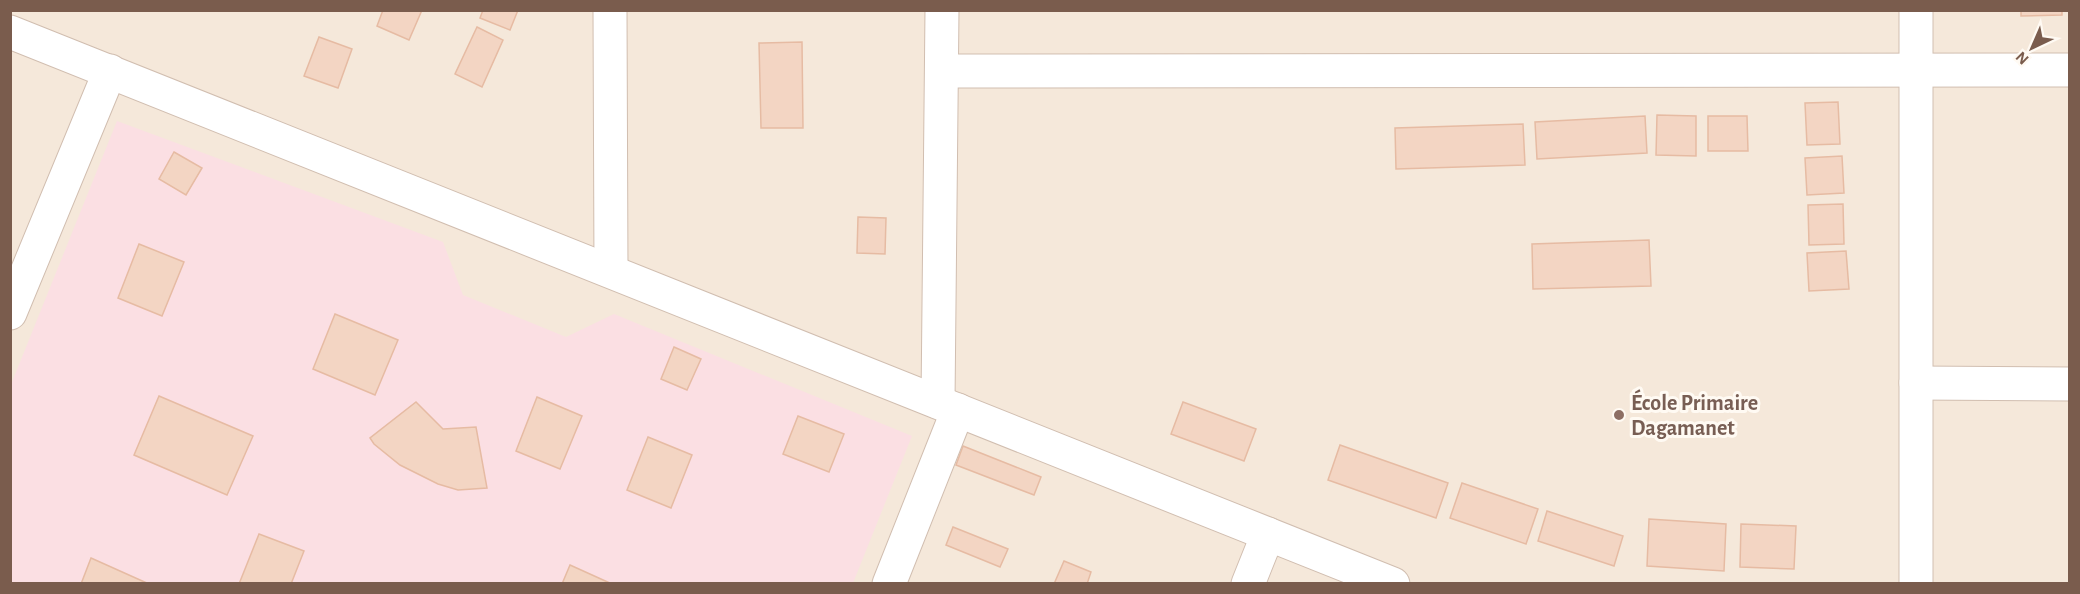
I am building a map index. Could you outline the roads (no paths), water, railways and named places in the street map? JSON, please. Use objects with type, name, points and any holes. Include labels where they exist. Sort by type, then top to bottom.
[{"type":"street","points":[[610,10],[611,272]]},
{"type":"street","points":[[889,584],[948,406],[942,10]]},
{"type":"street","points":[[1916,10],[1916,584]]},
{"type":"street","points":[[10,32],[1393,584]]},
{"type":"street","points":[[942,71],[2070,70]]},
{"type":"street","points":[[10,313],[110,71]]},
{"type":"street","points":[[1916,383],[2070,384]]},
{"type":"street","points":[[1248,584],[1268,534]]},
{"type":"place","name":"École Primaire Dagamanet","points":[[1619,415]]}]
